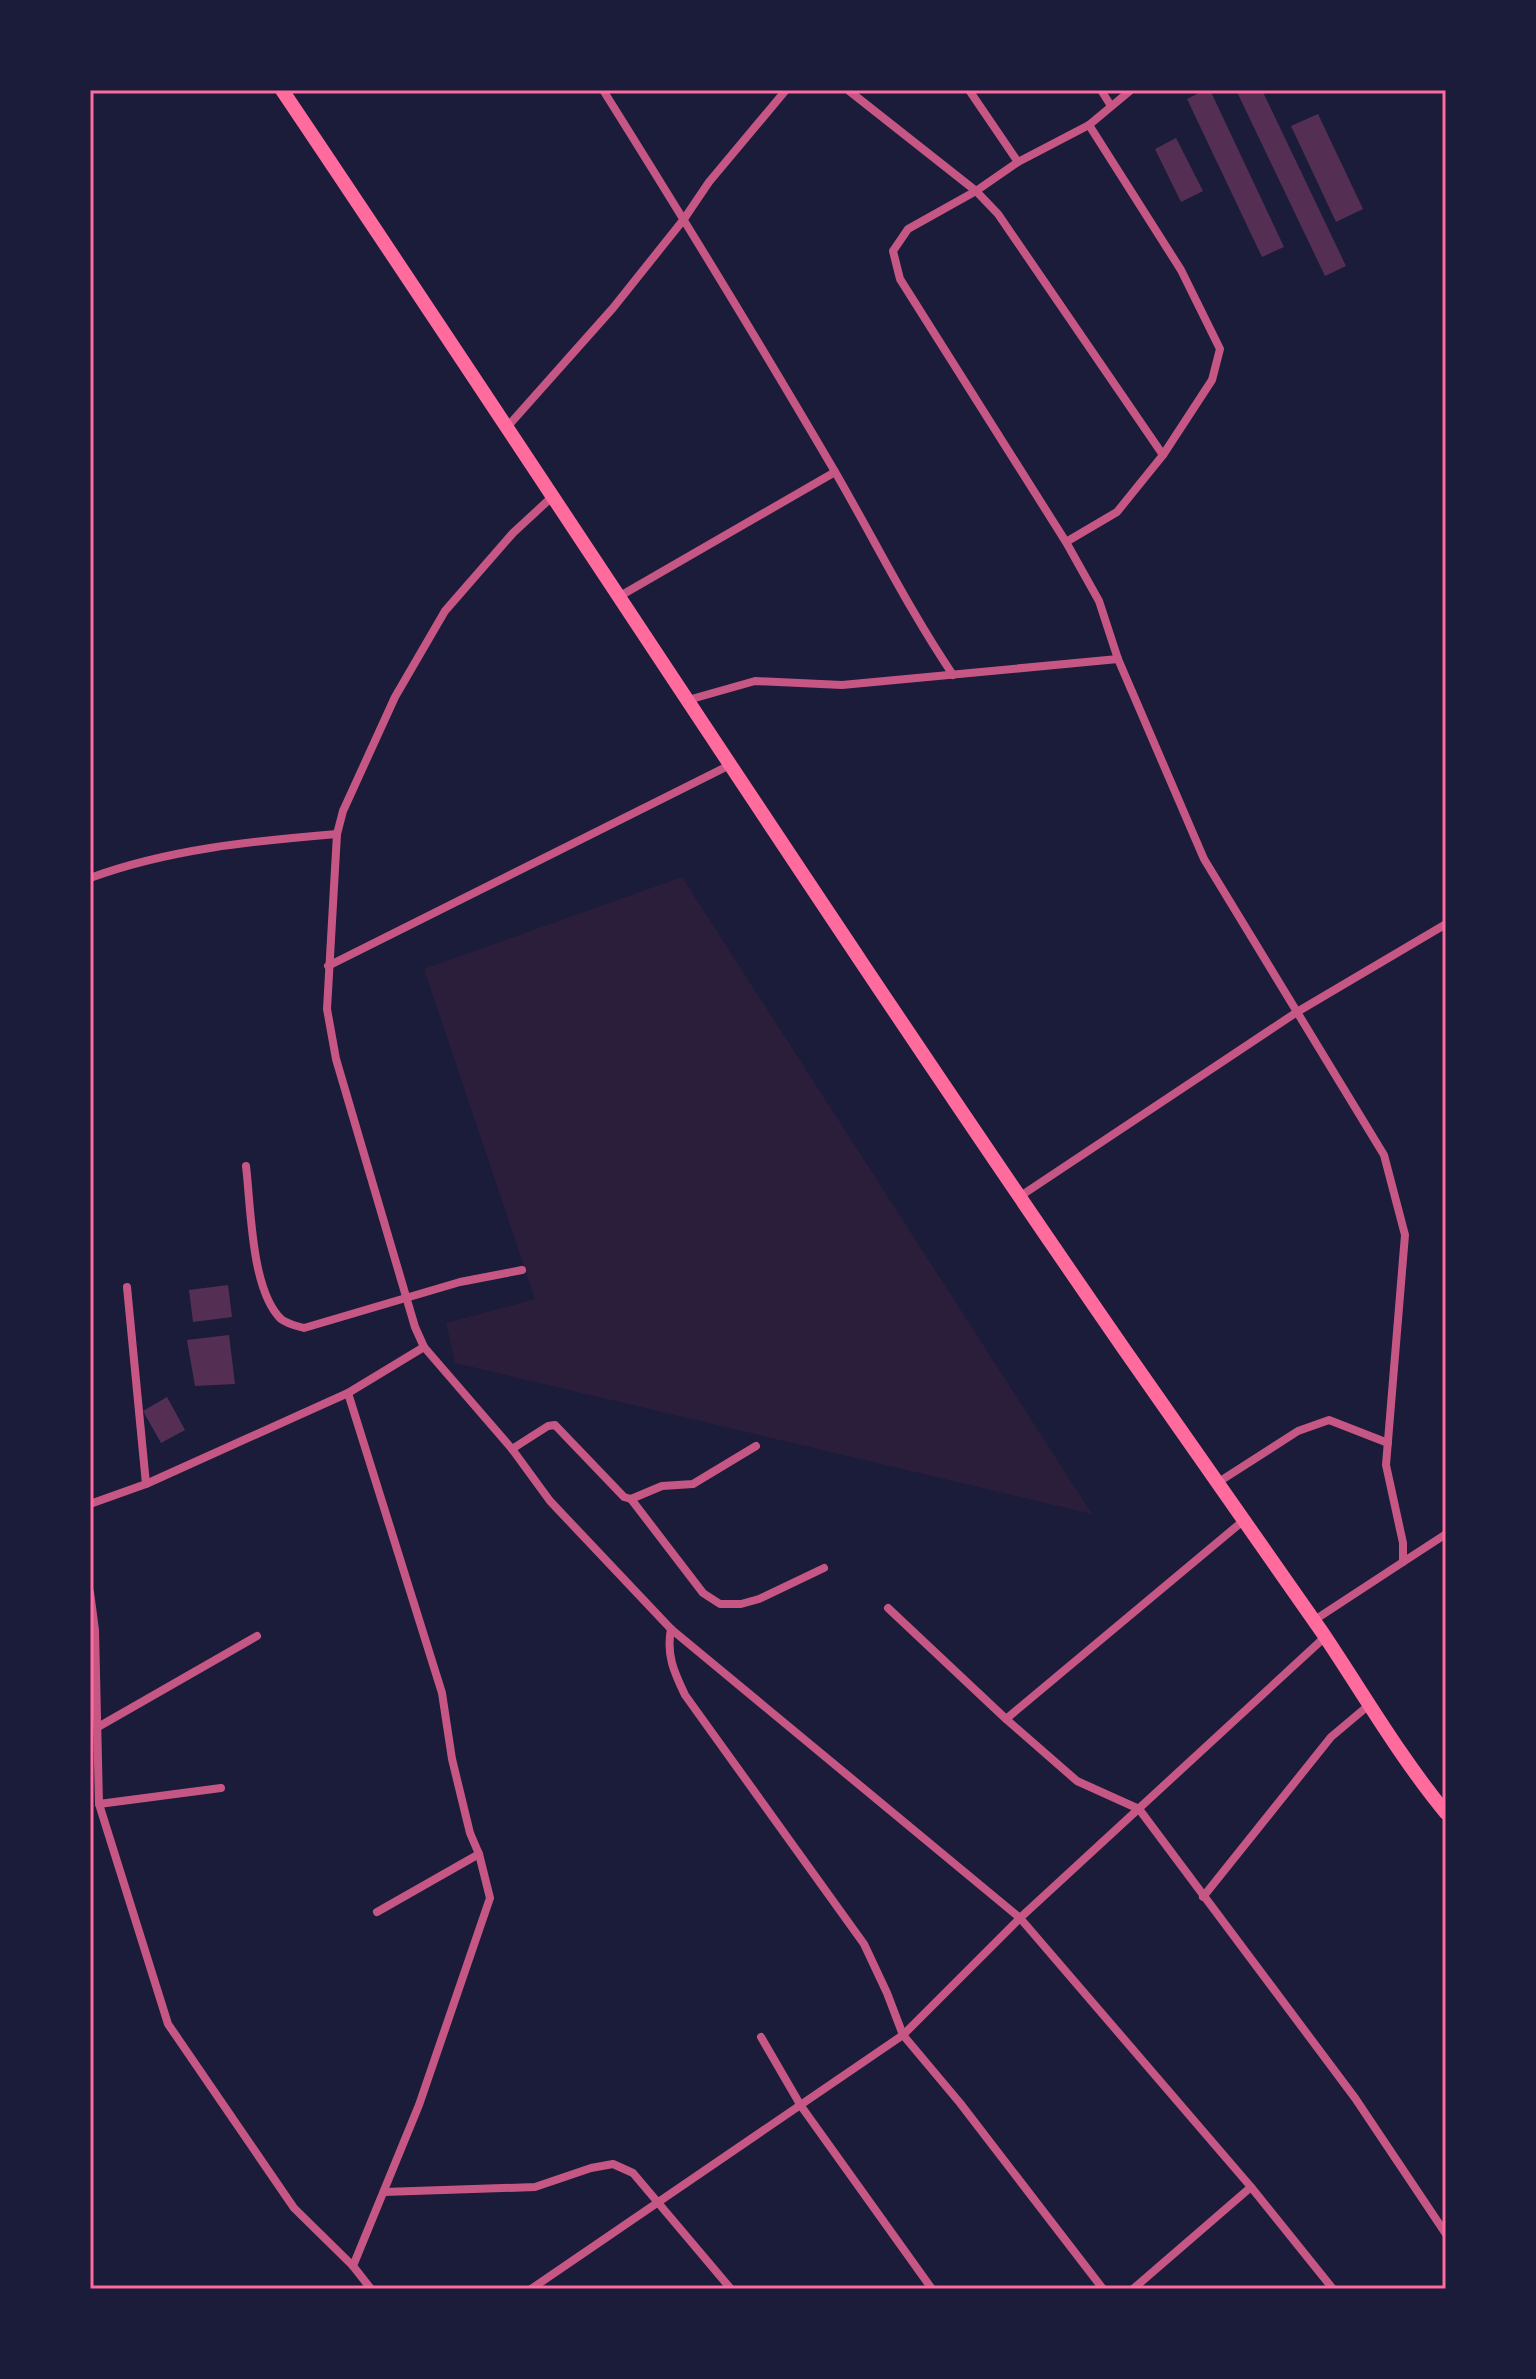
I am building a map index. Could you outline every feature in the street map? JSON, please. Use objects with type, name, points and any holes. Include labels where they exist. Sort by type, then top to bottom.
[{"type":"main road","points":[[282,90],[1019,1197],[1325,1637],[1424,1786],[1446,1813]]},
{"type":"street","points":[[603,90],[684,219],[953,675]]},
{"type":"street","points":[[508,426],[613,308],[684,219],[709,182],[786,90]]},
{"type":"street","points":[[848,90],[976,191],[998,214],[1163,455]]},
{"type":"street","points":[[969,90],[1018,162]]},
{"type":"street","points":[[1101,90],[1111,106]]},
{"type":"street","points":[[1131,90],[1089,125],[1018,162],[976,191],[908,229],[893,251],[900,279],[1066,542],[1099,601],[1118,659],[1204,859],[1384,1155],[1405,1235],[1386,1465],[1403,1543],[1403,1562]]},
{"type":"street","points":[[1066,542],[1117,512],[1163,455],[1212,380],[1220,349],[1181,270],[1089,125]]},
{"type":"street","points":[[620,596],[835,472]]},
{"type":"street","points":[[554,496],[513,533],[445,611],[389,709],[343,811],[337,834],[327,1009],[336,1059],[406,1297],[424,1347],[512,1449],[550,1501],[671,1629],[1020,1918],[1251,2187],[1333,2289]]},
{"type":"street","points":[[688,700],[755,681],[842,685],[1118,659]]},
{"type":"street","points":[[328,966],[730,765]]},
{"type":"street","points":[[90,878],[123,866],[237,842],[337,834]]},
{"type":"street","points":[[1019,1197],[1297,1012],[1446,924]]},
{"type":"street","points":[[246,1166],[259,1282],[270,1306],[284,1322],[304,1328],[460,1282],[522,1270]]},
{"type":"street","points":[[127,1287],[146,1484]]},
{"type":"street","points":[[90,1504],[146,1484],[348,1393],[424,1347]]},
{"type":"street","points":[[348,1393],[442,1693],[452,1759],[490,1898],[419,2105],[353,2266]]},
{"type":"street","points":[[1217,1483],[1298,1431],[1329,1420],[1388,1443]]},
{"type":"street","points":[[512,1449],[548,1426],[555,1425],[624,1497],[631,1499],[703,1593],[720,1604],[741,1604],[759,1599],[824,1568]]},
{"type":"street","points":[[631,1499],[662,1486],[693,1484],[756,1446]]},
{"type":"street","points":[[1006,1719],[1243,1521]]},
{"type":"street","points":[[1313,1621],[1446,1534]]},
{"type":"street","points":[[90,1592],[95,1630],[98,1727],[94,1754],[99,1804],[168,2024],[294,2208],[353,2266],[371,2289]]},
{"type":"street","points":[[888,1608],[1077,1781],[1139,1809],[1355,2098],[1446,2234]]},
{"type":"street","points":[[671,1629],[668,1643],[671,1665],[685,1695],[864,1944],[903,2035],[960,2103],[1103,2289]]},
{"type":"street","points":[[98,1727],[257,1636]]},
{"type":"street","points":[[531,2289],[903,2035],[1020,1918],[1325,1637]]},
{"type":"street","points":[[1203,1897],[1331,1737],[1369,1705]]},
{"type":"street","points":[[99,1804],[221,1788]]},
{"type":"street","points":[[377,1912],[479,1854]]},
{"type":"street","points":[[761,2037],[801,2106],[932,2289]]},
{"type":"street","points":[[384,2192],[535,2187],[613,2164],[633,2173],[731,2289]]},
{"type":"street","points":[[1133,2289],[1251,2187]]},
{"type":"shaded area","points":[[682,877],[1092,1514],[455,1363],[446,1323],[535,1299],[424,969]]},
{"type":"building","points":[[1210,90],[1284,247],[1262,257],[1187,99]]},
{"type":"building","points":[[1236,90],[1262,90],[1346,266],[1325,276]]},
{"type":"building","points":[[1318,114],[1363,209],[1336,222],[1291,126]]},
{"type":"building","points":[[1176,138],[1203,191],[1181,202],[1155,149]]},
{"type":"building","points":[[228,1285],[232,1317],[193,1322],[189,1290]]},
{"type":"building","points":[[229,1335],[235,1384],[195,1386],[187,1340]]},
{"type":"building","points":[[167,1397],[185,1430],[161,1443],[143,1411]]}]
